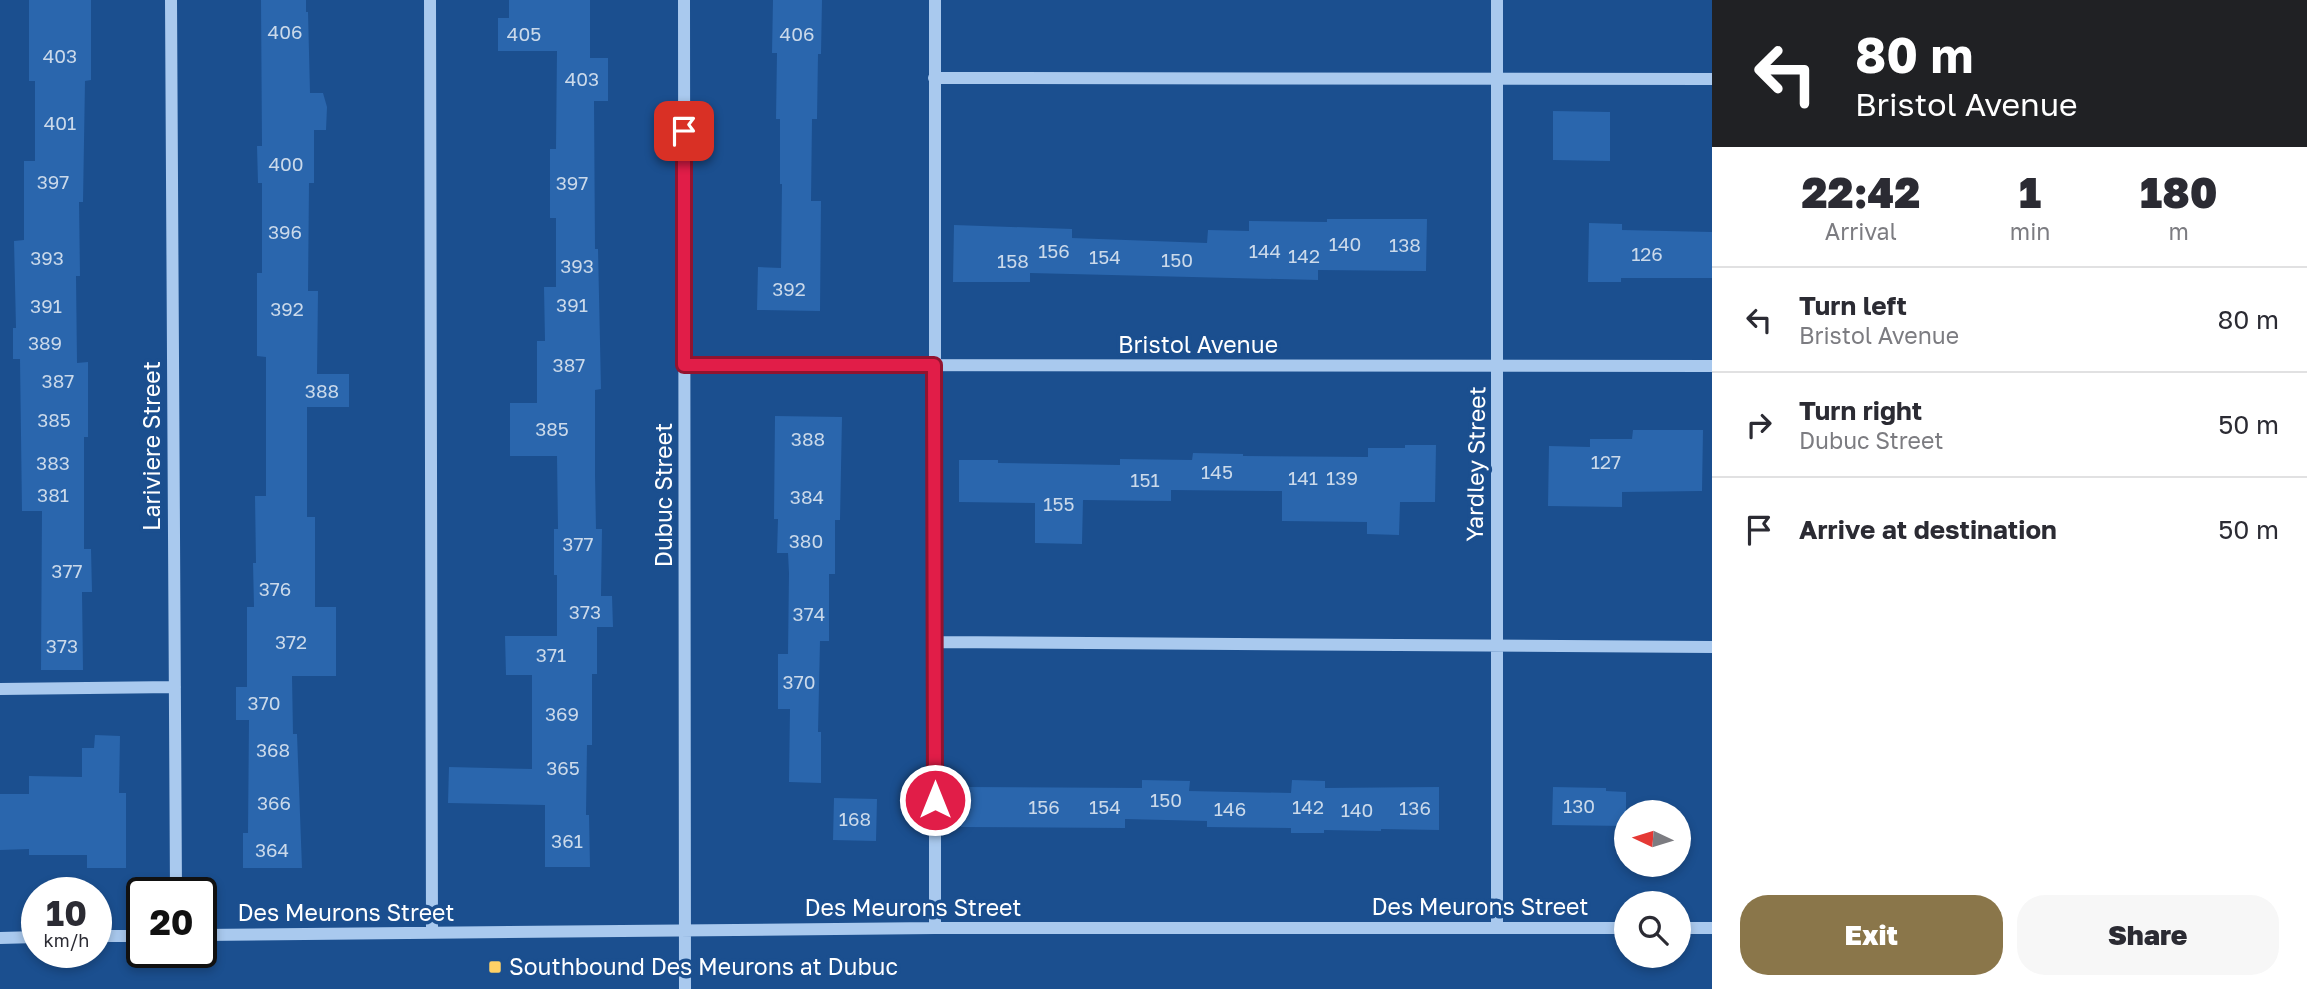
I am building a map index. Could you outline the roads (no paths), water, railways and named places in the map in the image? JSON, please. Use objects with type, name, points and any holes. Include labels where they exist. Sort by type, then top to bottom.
[{"type":"street","name":"Lariviere Street","points":[[171,0],[176,877]]},
{"type":"street","points":[[430,0],[432,933]]},
{"type":"street","name":"Dubuc Street","points":[[684,0],[685,989]]},
{"type":"street","points":[[934,0],[935,928]]},
{"type":"street","name":"Yardley Street","points":[[1497,0],[1497,929]]},
{"type":"street","points":[[934,78],[1712,79]]},
{"type":"street","name":"Bristol Avenue","points":[[684,365],[1712,366]]},
{"type":"street","points":[[935,642],[1712,647]]},
{"type":"street","points":[[0,690],[175,687]]},
{"type":"street","name":"Des Meurons Street","points":[[217,935],[935,928],[1614,928]]},
{"type":"street","points":[[1691,928],[1712,928]]},
{"type":"street","points":[[0,938],[21,937]]},
{"type":"place","name":"Southbound Des Meurons at Dubuc","points":[[495,967]]}]
